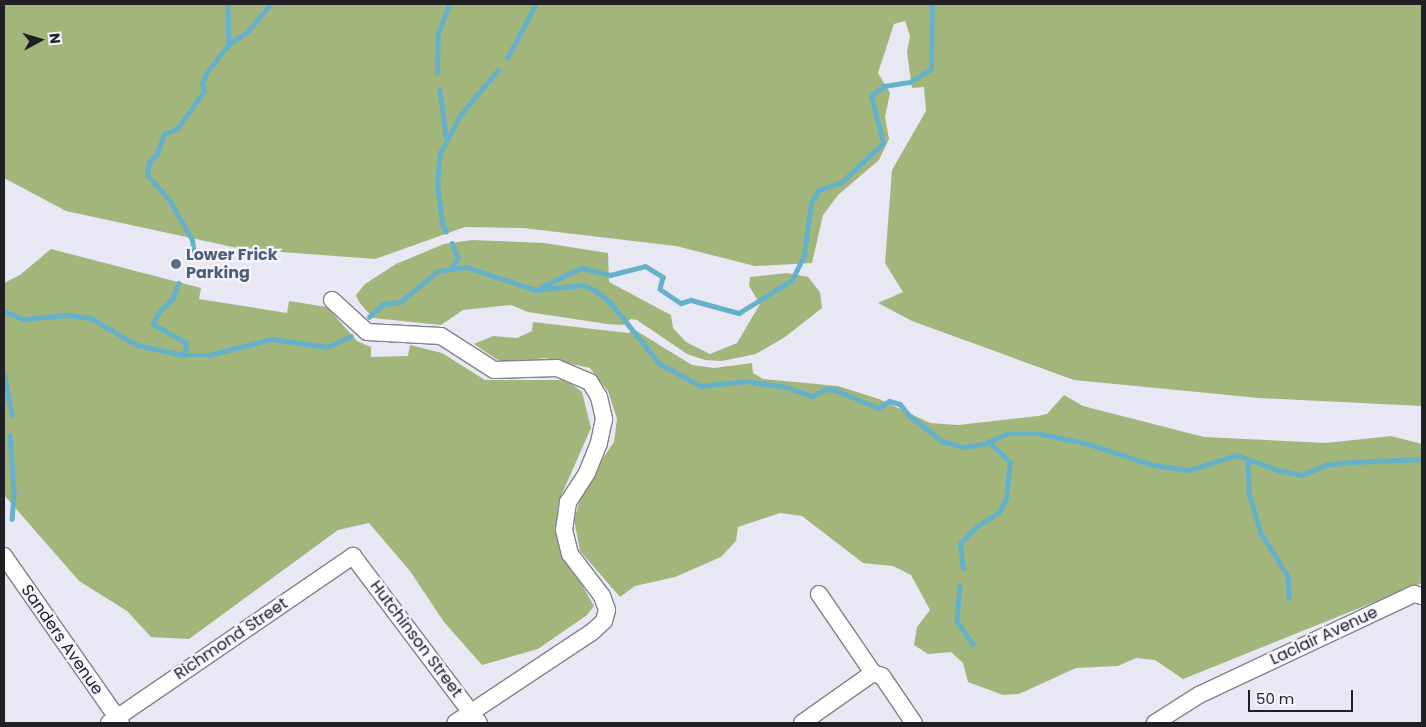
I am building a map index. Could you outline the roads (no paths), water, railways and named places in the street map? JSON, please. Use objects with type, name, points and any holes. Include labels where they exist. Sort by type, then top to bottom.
[{"type":"street","points":[[332,300],[367,332],[441,336],[494,370],[557,368],[590,382],[599,397],[604,419],[599,443],[587,473],[568,502],[564,530],[570,554],[602,596],[607,610],[604,621],[592,632],[475,717],[455,723]]},
{"type":"street","name":"Sanders Avenue","points":[[4,556],[116,721]]},
{"type":"street","name":"Hutchinson Street","points":[[353,556],[475,717]]},
{"type":"street","name":"Richmond Street","points":[[116,721],[353,556]]},
{"type":"street","points":[[819,594],[882,672],[914,723]]},
{"type":"street","name":"Laclair Avenue","points":[[1155,723],[1200,694],[1418,595]]},
{"type":"street","points":[[802,723],[882,672]]},
{"type":"waterway","points":[[228,4],[229,44]]},
{"type":"waterway","points":[[194,256],[192,240],[169,200],[147,175],[149,162],[157,154],[164,134],[178,128],[204,91],[202,83],[207,72],[229,44],[248,31],[271,4]]},
{"type":"waterway","points":[[437,73],[438,34],[449,4]]},
{"type":"waterway","points":[[507,58],[536,4]]},
{"type":"waterway","points":[[541,287],[582,268],[610,275],[645,266],[663,277],[660,289],[681,303],[691,300],[739,313],[792,280],[804,255],[811,202],[819,190],[842,182],[883,143],[871,96],[884,86],[910,82],[931,69],[932,4]]},
{"type":"waterway","points":[[446,232],[442,223],[437,185],[440,153],[461,114],[498,70]]},
{"type":"waterway","points":[[440,90],[446,136]]},
{"type":"waterway","points":[[452,243],[458,258],[453,267]]},
{"type":"waterway","points":[[369,317],[383,304],[400,302],[438,271],[466,267],[536,290],[582,285],[595,290],[610,302],[660,364],[701,386],[746,381],[786,387],[812,396],[825,389],[836,390],[878,408],[889,401],[900,404],[909,415],[942,441],[963,447],[984,444],[1006,434],[1041,434],[1085,443],[1153,465],[1190,470],[1237,455],[1278,470],[1302,475],[1326,465],[1422,459]]},
{"type":"waterway","points":[[179,283],[173,299],[160,311],[153,324],[185,342],[187,347],[183,355]]},
{"type":"waterway","points":[[4,311],[23,319],[67,315],[91,318],[137,345],[183,355],[209,355],[272,339],[328,347],[351,336]]},
{"type":"waterway","points":[[4,373],[12,414]]},
{"type":"waterway","points":[[10,435],[14,493],[12,519]]},
{"type":"waterway","points":[[963,569],[960,544],[976,527],[999,512],[1006,499],[1010,463],[989,442]]},
{"type":"waterway","points":[[1248,459],[1249,493],[1261,533],[1288,576],[1289,598]]},
{"type":"waterway","points":[[960,585],[957,621],[973,644]]},
{"type":"place","name":"Lower Frick Parking","points":[[176,264]]}]
